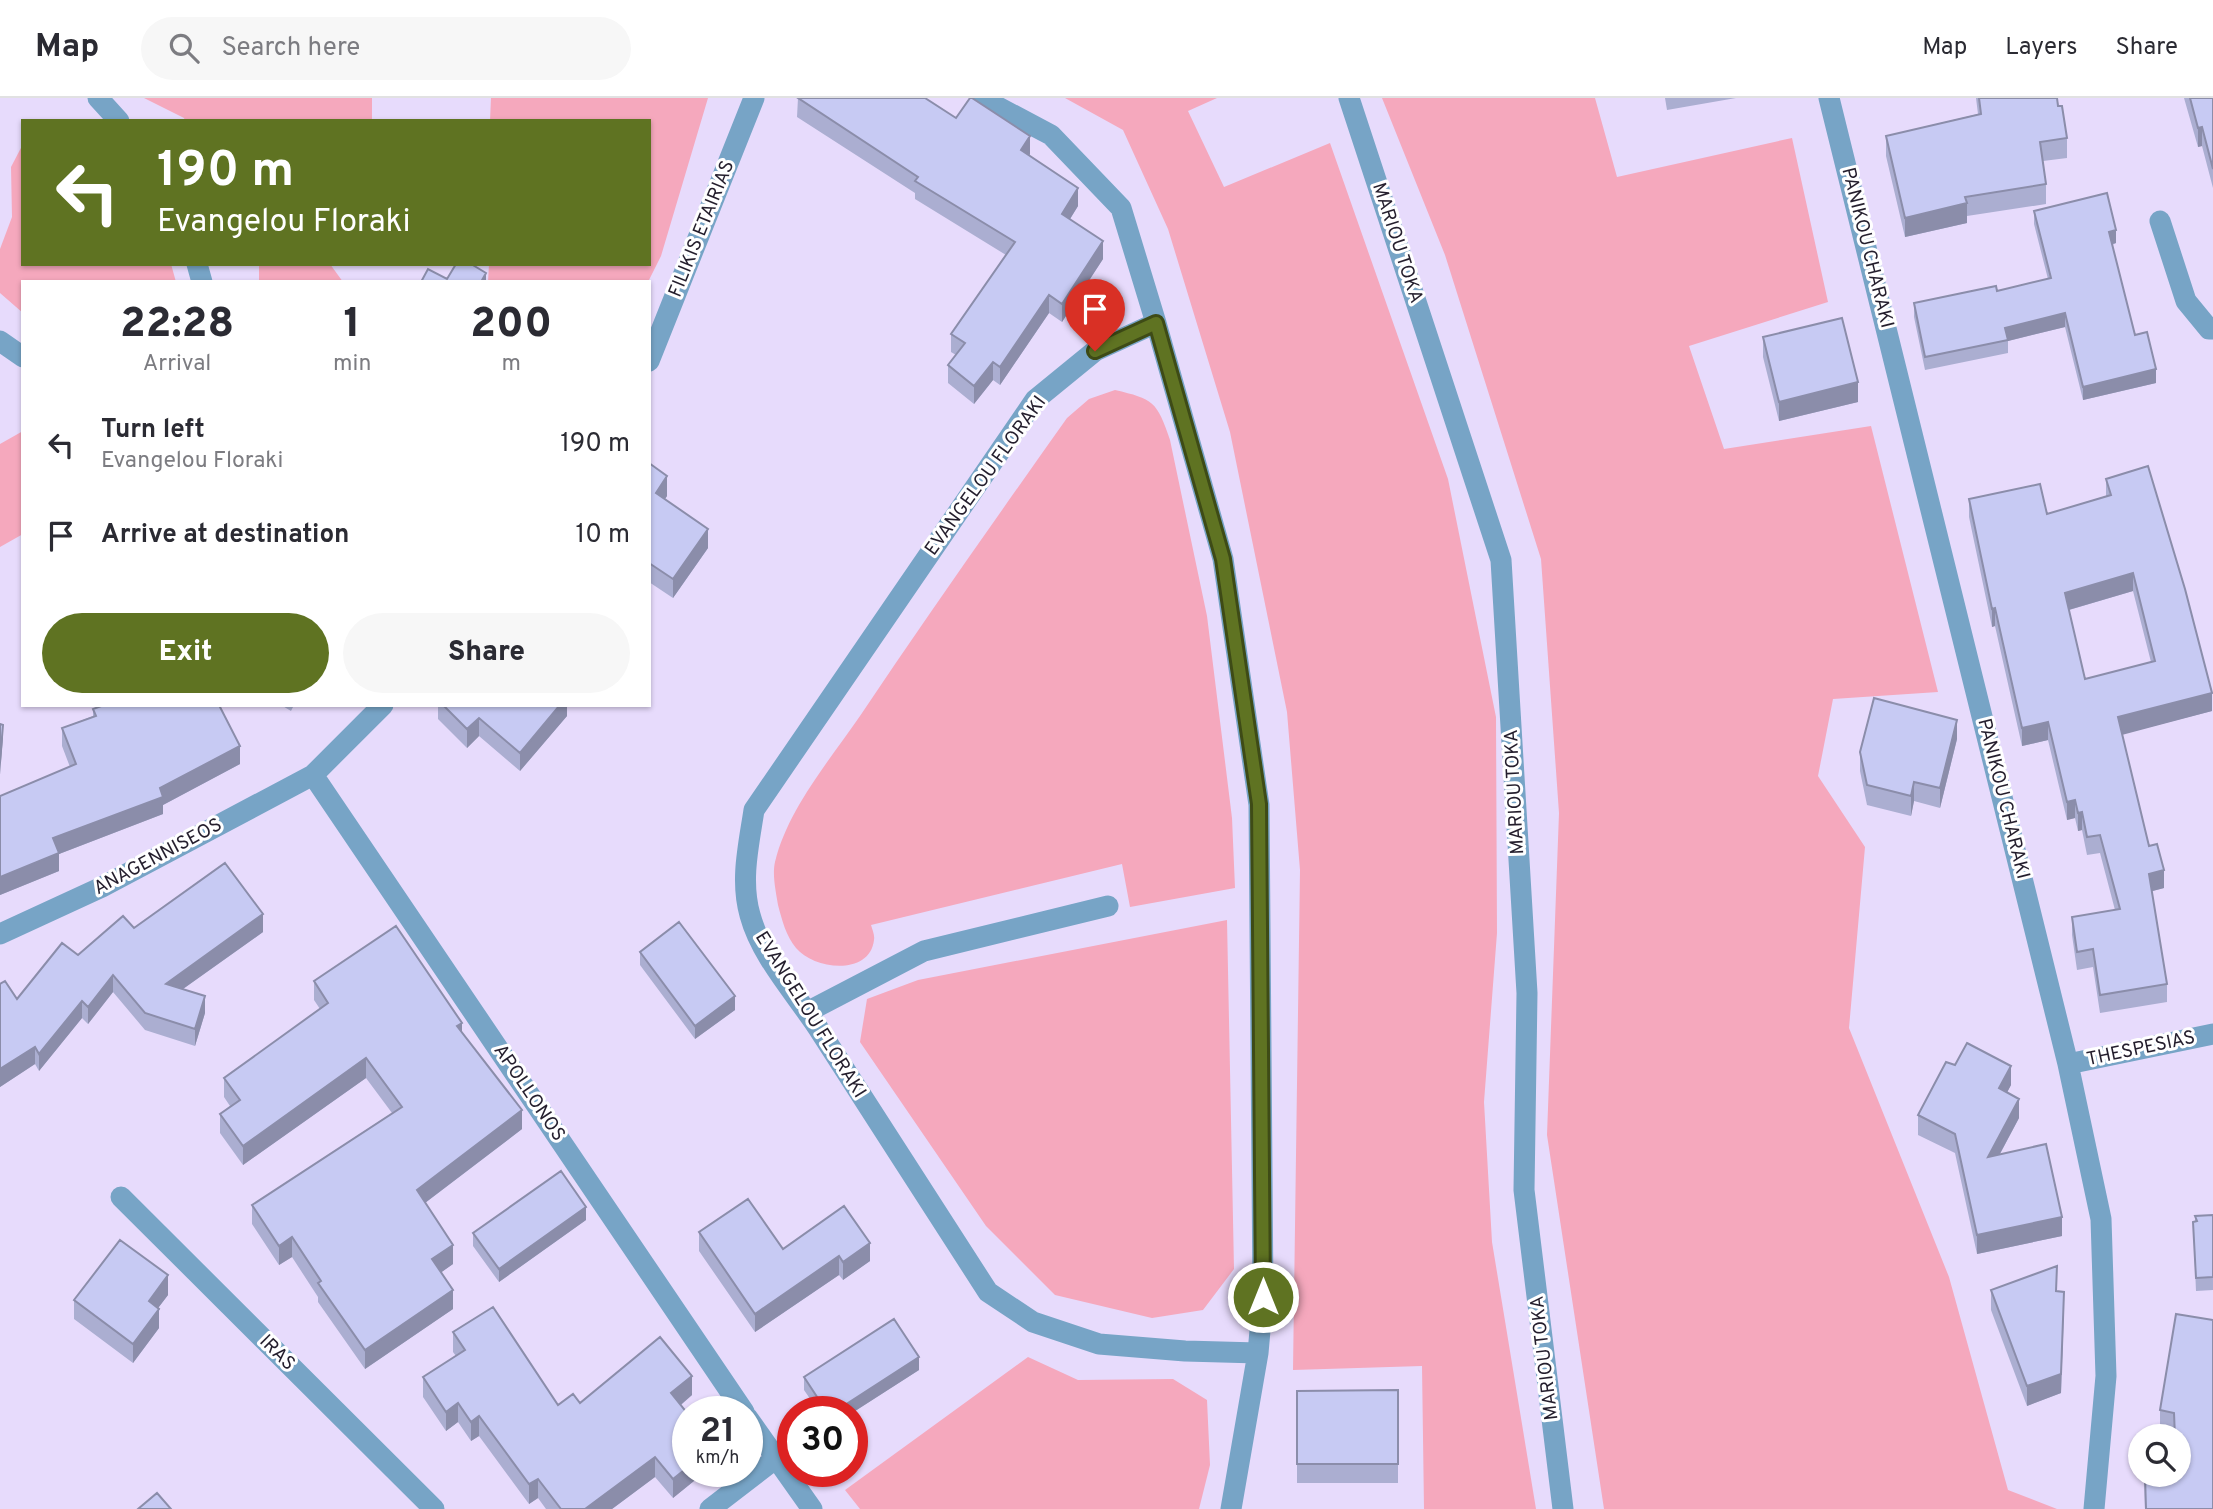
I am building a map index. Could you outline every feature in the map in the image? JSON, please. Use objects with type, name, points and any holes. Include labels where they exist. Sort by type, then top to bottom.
[{"type":"street","points":[[98,98],[117,119]]},
{"type":"street","name":"FILIKIS ETAIRIAS","points":[[651,356],[754,98]]},
{"type":"street","points":[[981,98],[1051,135],[1121,208],[1223,559],[1259,804],[1263,1297],[1258,1353],[1231,1509]]},
{"type":"street","name":"MARIOU TOKA","points":[[1349,98],[1501,560],[1527,993],[1524,1190],[1563,1509]]},
{"type":"street","name":"PANIKOU CHARAKI","points":[[1829,98],[2068,1064],[2101,1219],[2106,1376],[2094,1509]]},
{"type":"street","points":[[2160,221],[2186,301],[2209,329],[2213,329]]},
{"type":"street","name":"EVANGELOU FLORAKI","points":[[1156,323],[1095,351],[1035,400],[754,810],[745,870],[749,913],[759,942],[988,1292],[1033,1322],[1099,1344],[1185,1351],[1258,1353]]},
{"type":"street","points":[[0,341],[21,356]]},
{"type":"street","points":[[313,775],[381,707]]},
{"type":"street","name":"ANAGENNISEOS","points":[[0,934],[102,887],[313,775]]},
{"type":"street","name":"APOLLONOS","points":[[313,775],[733,1396]]},
{"type":"street","points":[[807,1012],[924,951],[1108,906]]},
{"type":"street","name":"THESPESIAS","points":[[2068,1064],[2213,1034]]},
{"type":"street","name":"IRAS","points":[[121,1197],[433,1509]]},
{"type":"street","points":[[763,1441],[812,1509]]},
{"type":"street","points":[[710,1509],[775,1459]]},
{"type":"shaded area","points":[[144,98],[372,98],[372,119],[184,118]]},
{"type":"shaded area","points":[[491,98],[708,98],[661,256],[649,280],[488,280],[489,266],[651,266],[651,119],[490,119]]},
{"type":"shaded area","points":[[1065,98],[1217,98],[1188,111],[1224,187],[1330,143],[1448,479],[1496,717],[1497,933],[1484,1102],[1492,1242],[1536,1509],[1424,1509],[1422,1366],[1293,1370],[1300,870],[1287,712],[1230,432],[1168,229],[1123,130]]},
{"type":"shaded area","points":[[1382,98],[1595,98],[1617,177],[1792,138],[1828,302],[1689,346],[1724,449],[1871,426],[1938,692],[1833,699],[1818,776],[1865,847],[1849,1028],[1949,1277],[2008,1490],[2057,1509],[1604,1509],[1547,1135],[1559,813],[1541,559],[1445,255]]},
{"type":"shaded area","points":[[21,148],[21,266],[172,266],[175,280],[21,280],[21,311],[0,293],[0,249],[12,217],[11,167]]},
{"type":"shaded area","points":[[259,266],[331,266],[342,280],[259,280]]},
{"type":"shaded area","points":[[1115,390],[1146,399],[1152,404],[1161,417],[1170,440],[1207,616],[1232,818],[1235,888],[1130,907],[1122,864],[871,925],[874,938],[870,952],[863,960],[840,966],[815,961],[796,948],[785,928],[778,905],[775,862],[789,823],[823,768],[1067,418],[1089,399]]},
{"type":"shaded area","points":[[21,432],[21,535],[0,547],[0,444]]},
{"type":"shaded area","points":[[1227,920],[1234,1269],[1203,1310],[1152,1318],[1055,1295],[986,1226],[860,1042],[867,999],[918,980]]},
{"type":"shaded area","points":[[1028,1357],[1078,1380],[1173,1379],[1207,1400],[1210,1465],[1199,1509],[860,1509],[845,1490],[849,1487],[868,1487],[868,1473]]},
{"type":"building","points":[[798,98],[925,98],[956,118],[972,98],[1030,136],[1021,150],[1078,188],[1062,214],[1103,241],[1062,304],[1049,295],[1000,367],[993,362],[974,386],[948,365],[965,343],[951,334],[1015,242],[915,181],[918,177]]},
{"type":"building","points":[[1979,98],[2057,98],[2058,106],[2062,106],[2067,138],[2040,142],[2046,184],[1965,197],[1967,203],[1905,218],[1886,136],[1981,114]]},
{"type":"building","points":[[2190,98],[2213,98],[2213,169],[2202,127],[2198,128]]},
{"type":"building","points":[[2107,193],[2116,230],[2109,232],[2135,335],[2147,332],[2156,369],[2083,387],[2065,313],[2005,328],[2008,340],[1925,357],[1914,303],[1996,286],[1997,291],[2051,278],[2034,211]]},
{"type":"building","points":[[455,266],[474,266],[486,273],[482,280],[422,280],[428,269],[447,279]]},
{"type":"building","points":[[1842,318],[1858,382],[1779,402],[1763,337]]},
{"type":"building","points":[[651,464],[667,476],[656,493],[708,529],[673,579],[651,564]]},
{"type":"building","points":[[2148,466],[2185,589],[2212,693],[2118,717],[2149,846],[2157,844],[2164,870],[2149,874],[2167,984],[2100,995],[2093,949],[2077,952],[2072,917],[2120,909],[2100,835],[2087,837],[2082,812],[2078,813],[2075,800],[2067,802],[2048,722],[2022,728],[1995,608],[1992,609],[1969,499],[2040,484],[2047,514],[2111,495],[2106,479]],"holes":[[[2133,573],[2155,661],[2085,679],[2065,593]]]},
{"type":"building","points":[[1874,698],[1957,720],[1940,788],[1914,782],[1911,796],[1867,785],[1860,752]]},
{"type":"building","points":[[220,707],[240,746],[160,788],[163,797],[53,838],[59,853],[0,877],[0,796],[76,764],[62,728],[96,716],[93,709]]},
{"type":"building","points":[[445,707],[558,707],[520,753],[479,718],[467,729]]},
{"type":"building","points":[[0,724],[3,725],[0,761]]},
{"type":"building","points":[[225,863],[263,914],[166,984],[205,996],[195,1029],[145,1013],[113,975],[88,1007],[82,1001],[39,1054],[35,1047],[0,1069],[0,984],[5,981],[17,999],[62,943],[78,955],[123,916],[134,928]]},
{"type":"building","points":[[679,922],[735,996],[695,1026],[640,952]]},
{"type":"building","points":[[396,926],[462,1023],[457,1026],[522,1110],[417,1190],[453,1245],[432,1259],[453,1290],[365,1350],[318,1283],[321,1281],[292,1237],[279,1246],[252,1205],[402,1107],[366,1058],[243,1146],[220,1114],[240,1100],[224,1078],[328,1003],[314,981]]},
{"type":"building","points":[[1967,1043],[2011,1066],[1999,1088],[2019,1099],[1988,1157],[2046,1144],[2062,1217],[1977,1235],[1955,1134],[1918,1115],[1946,1062],[1955,1065]]},
{"type":"building","points":[[561,1171],[586,1207],[499,1269],[473,1233]]},
{"type":"building","points":[[748,1199],[783,1249],[844,1206],[870,1243],[843,1262],[839,1256],[755,1314],[699,1232]]},
{"type":"building","points":[[2213,1215],[2213,1277],[2196,1278],[2193,1222],[2197,1221],[2195,1216]]},
{"type":"building","points":[[120,1240],[168,1275],[149,1301],[159,1309],[133,1344],[74,1300]]},
{"type":"building","points":[[2057,1266],[2056,1291],[2064,1292],[2061,1374],[2027,1386],[1991,1290]]},
{"type":"building","points":[[493,1307],[558,1405],[573,1394],[580,1403],[660,1337],[692,1376],[671,1393],[673,1396],[672,1478],[655,1457],[585,1509],[561,1509],[538,1479],[529,1484],[479,1416],[471,1422],[458,1403],[446,1412],[423,1377],[465,1350],[453,1332]]},
{"type":"building","points":[[2176,1314],[2213,1320],[2213,1509],[2146,1509],[2145,1487],[2191,1487],[2191,1424],[2174,1424],[2174,1413],[2160,1410]]},
{"type":"building","points":[[894,1319],[919,1357],[859,1396],[816,1396],[804,1377]]},
{"type":"building","points":[[1398,1390],[1398,1464],[1297,1464],[1297,1391]]},
{"type":"building","points":[[157,1493],[171,1509],[138,1509]]},
{"type":"route","points":[[1095,351],[1156,323],[1223,559],[1259,804],[1263,1297]]}]
